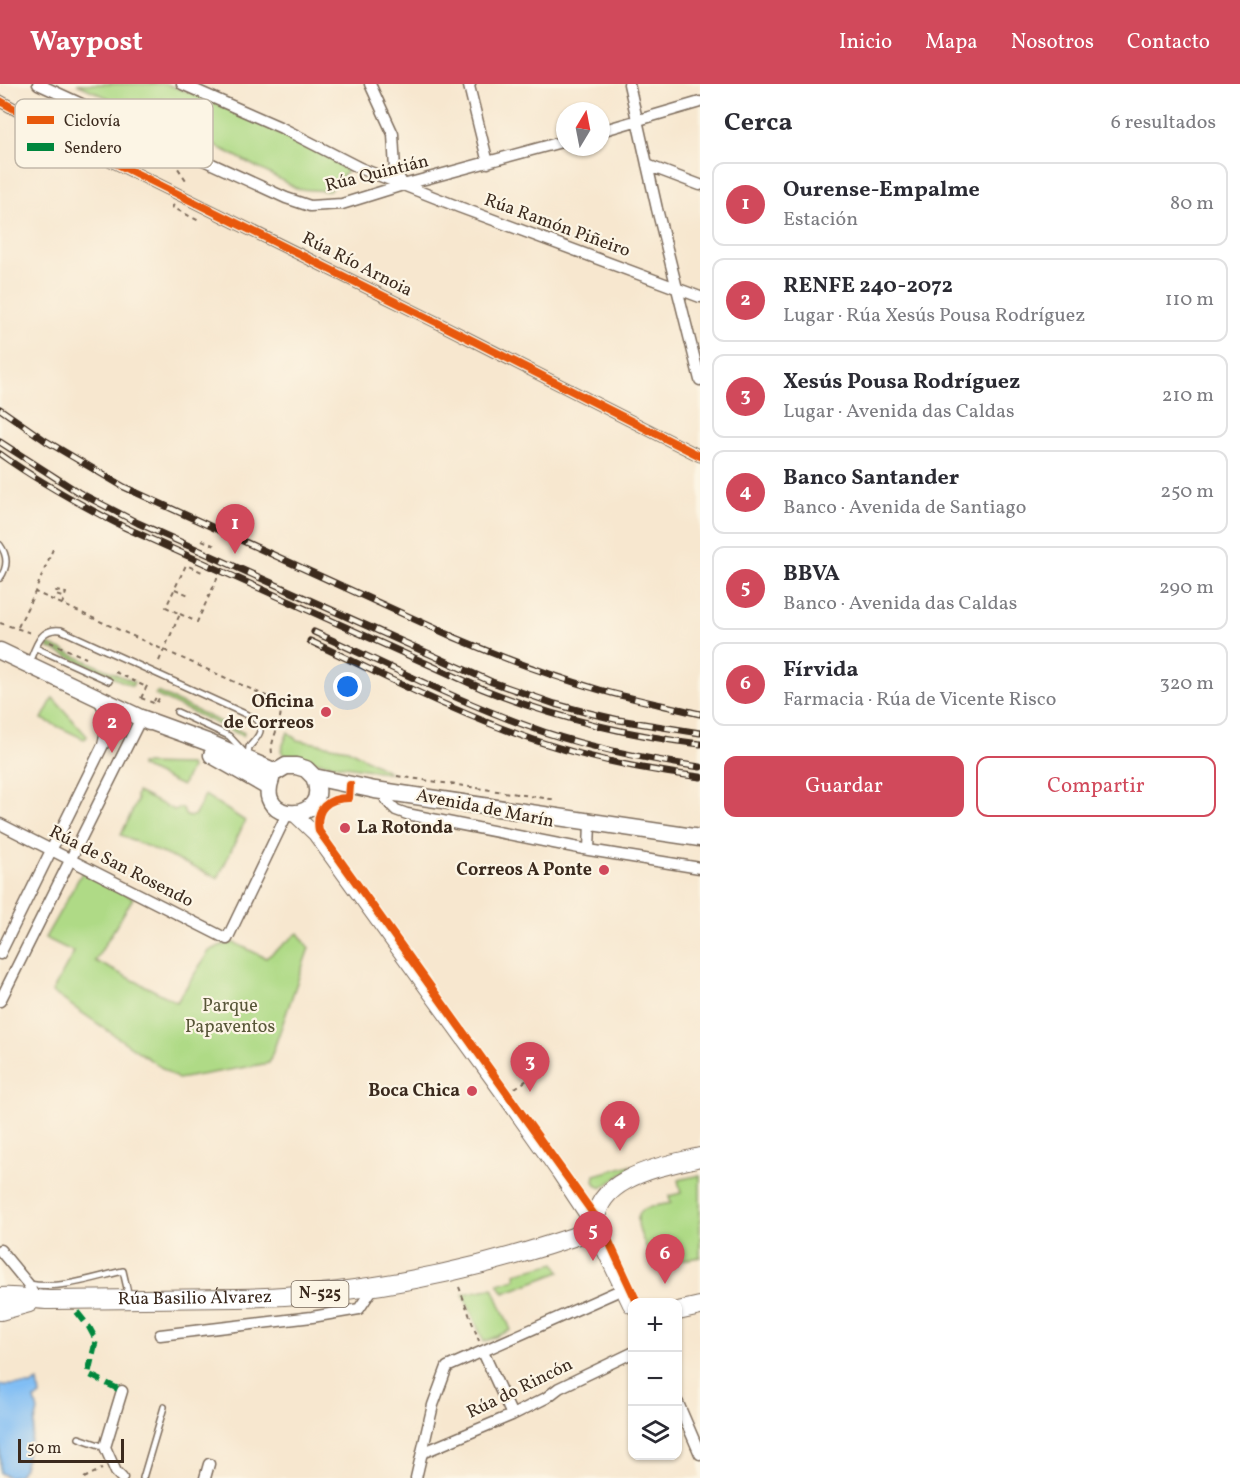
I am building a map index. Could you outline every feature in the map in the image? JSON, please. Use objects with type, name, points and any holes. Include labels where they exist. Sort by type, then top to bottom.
[{"type":"highway","points":[[629,1296],[596,1229],[598,1206],[617,1186],[643,1173],[700,1157]]},
{"type":"highway","name":"Rúa Basilio Álvarez","points":[[0,1297],[36,1300],[292,1296],[373,1288],[504,1260],[596,1229]]},
{"type":"highway","name":"Rúa Basilio Álvarez","points":[[0,1311],[36,1300]]},
{"type":"highway","points":[[682,1310],[700,1306]]},
{"type":"main road","points":[[0,651],[141,718],[272,772],[286,766],[306,769],[315,786],[309,808],[290,814],[273,804],[268,794],[272,772]]},
{"type":"main road","points":[[141,718],[250,759],[272,772]]},
{"type":"main road","points":[[315,786],[330,788],[384,786]]},
{"type":"main road","name":"Avenida de Marín","points":[[384,786],[436,799],[700,838]]},
{"type":"street","name":"Rúa Quintián","points":[[38,84],[71,99]]},
{"type":"street","name":"Rúa Ramón Piñeiro","points":[[182,84],[282,128],[360,168],[700,297]]},
{"type":"street","points":[[370,84],[393,134],[395,170],[403,185]]},
{"type":"street","points":[[470,84],[488,163]]},
{"type":"street","points":[[629,84],[700,380]]},
{"type":"street","name":"Rúa Río Arnoia","points":[[0,101],[15,109]]},
{"type":"street","points":[[610,129],[700,102]]},
{"type":"street","name":"Rúa Quintián","points":[[213,164],[286,198],[310,206],[342,204],[556,144]]},
{"type":"street","points":[[647,165],[700,185]]},
{"type":"street","name":"Rúa Río Arnoia","points":[[125,168],[700,456]]},
{"type":"street","points":[[0,954],[103,745],[104,713],[100,701],[94,695]]},
{"type":"street","points":[[0,1001],[141,718]]},
{"type":"street","name":"Avenida de Marín","points":[[384,786],[386,800],[396,810],[588,850],[700,868]]},
{"type":"street","points":[[434,819],[436,799]]},
{"type":"street","points":[[290,814],[315,834],[504,1095],[596,1229]]},
{"type":"street","name":"Rúa de San Rosendo","points":[[0,824],[227,939],[290,814]]},
{"type":"street","points":[[588,850],[590,822]]},
{"type":"street","points":[[0,1250],[28,1284],[36,1300]]},
{"type":"street","points":[[160,1335],[312,1317],[358,1309],[373,1288]]},
{"type":"street","points":[[416,1478],[433,1405],[447,1367],[629,1296]]},
{"type":"street","points":[[483,1352],[512,1415]]},
{"type":"street","name":"Rúa do Rincón","points":[[422,1453],[512,1415],[546,1398],[559,1388],[628,1355]]},
{"type":"street","points":[[122,1391],[105,1447],[116,1472],[122,1478]]},
{"type":"street","points":[[679,1406],[700,1454]]},
{"type":"street","points":[[687,1424],[700,1420]]},
{"type":"street","points":[[205,1478],[208,1464]]},
{"type":"lane","points":[[0,545],[6,555],[7,563],[0,578]]},
{"type":"lane","points":[[28,664],[45,632],[53,629],[62,630],[254,718],[259,724],[260,731],[256,740],[249,747],[250,759]]},
{"type":"lane","points":[[36,648],[110,681]]},
{"type":"lane","points":[[177,712],[229,736],[250,759]]},
{"type":"lane","points":[[28,1284],[43,1287],[60,1285],[123,1271],[129,1299]]},
{"type":"lane","points":[[143,1478],[164,1407]]},
{"type":"lane","points":[[80,1438],[105,1447]]},
{"type":"path","points":[[177,168],[186,180]]},
{"type":"path","points":[[172,207],[201,222]]},
{"type":"path","points":[[202,540],[215,546]]},
{"type":"path","points":[[18,627],[53,549]]},
{"type":"path","points":[[202,572],[186,565],[166,607],[197,622],[204,602],[217,579],[213,577]]},
{"type":"path","points":[[175,589],[191,596]]},
{"type":"path","points":[[62,597],[56,595],[56,591],[66,593],[62,604]]},
{"type":"path","points":[[35,592],[279,702],[281,707],[276,735],[271,747],[272,772]]},
{"type":"path","points":[[159,662],[180,614]]},
{"type":"path","points":[[0,623],[32,633]]},
{"type":"path","points":[[150,679],[140,699],[156,704],[159,698],[156,697],[154,701]]},
{"type":"path","points":[[270,700],[267,706],[270,708],[275,700]]},
{"type":"path","points":[[384,786],[562,801]]},
{"type":"path","points":[[516,1088],[540,1071]]},
{"type":"path","points":[[453,1272],[483,1352]]},
{"type":"path","points":[[84,1478],[112,1463]]},
{"type":"green space","points":[[77,84],[166,84],[206,99],[110,99]]},
{"type":"green space","points":[[213,102],[327,155],[347,171],[329,191],[298,189],[213,145]]},
{"type":"green space","points":[[48,644],[134,682],[132,686],[47,647]]},
{"type":"green space","points":[[157,692],[244,733],[243,736],[155,695]]},
{"type":"green space","points":[[53,698],[87,736],[86,738],[42,719]]},
{"type":"green space","points":[[288,732],[297,740],[348,749],[391,773],[292,758],[283,754],[281,750]]},
{"type":"green space","points":[[140,764],[190,765],[191,768],[182,786]]},
{"type":"green space","points":[[137,792],[174,810],[183,809],[185,815],[189,817],[195,815],[205,795],[245,821],[218,878],[121,835],[137,801]]},
{"type":"green space","name":"Parque Papaventos","points":[[83,871],[133,898],[95,961],[177,1002],[209,951],[222,945],[235,943],[266,958],[298,933],[309,948],[269,1063],[178,1079],[52,992],[74,952],[45,938]]},
{"type":"green space","points":[[630,1165],[629,1169],[602,1188],[594,1181],[595,1175]]},
{"type":"green space","points":[[700,1175],[700,1257],[656,1265],[639,1228],[639,1214],[643,1210],[671,1203],[669,1196],[681,1193],[678,1180]]},
{"type":"green space","points":[[555,1263],[560,1272],[504,1293],[498,1284],[516,1279],[515,1273]]},
{"type":"green space","points":[[493,1288],[511,1330],[484,1342],[463,1294]]},
{"type":"water","points":[[38,1381],[40,1396],[35,1399],[38,1411],[24,1468],[19,1475],[9,1477],[0,1473],[0,1385],[31,1385]]},
{"type":"railway","points":[[0,409],[46,441],[124,487],[456,638],[491,653],[582,685],[700,714]]},
{"type":"railway","points":[[0,442],[78,492],[138,523],[492,682],[585,712],[700,733]]},
{"type":"railway","points":[[0,454],[60,493],[124,527],[483,689],[590,724],[645,736],[700,744]]},
{"type":"railway","points":[[314,632],[457,697],[544,732],[621,753],[700,767]]},
{"type":"railway","points":[[310,641],[452,708],[511,732],[579,754],[700,777]]},
{"type":"marked path","points":[[77,1312],[96,1340],[88,1374],[122,1391]]},
{"type":"cycle path","points":[[0,101],[15,109]]},
{"type":"cycle path","points":[[125,168],[700,456]]},
{"type":"cycle path","points":[[350,785],[349,798],[334,800],[324,806],[319,817],[319,831],[595,1216],[635,1298]]},
{"type":"place","name":"Ourense-Empalme","points":[[235,554]]},
{"type":"place","name":"Oficina de Correos","points":[[326,712]]},
{"type":"place","name":"RENFE 240-2072","points":[[112,753]]},
{"type":"place","name":"La Rotonda","points":[[345,828]]},
{"type":"place","name":"Correos A Ponte","points":[[604,870]]},
{"type":"place","name":"Boca Chica","points":[[472,1091]]},
{"type":"place","name":"Xesús Pousa Rodríguez","points":[[530,1092]]},
{"type":"place","name":"Banco Santander","points":[[620,1151]]},
{"type":"place","name":"BBVA","points":[[593,1261]]},
{"type":"place","name":"Fírvida","points":[[665,1284]]}]
